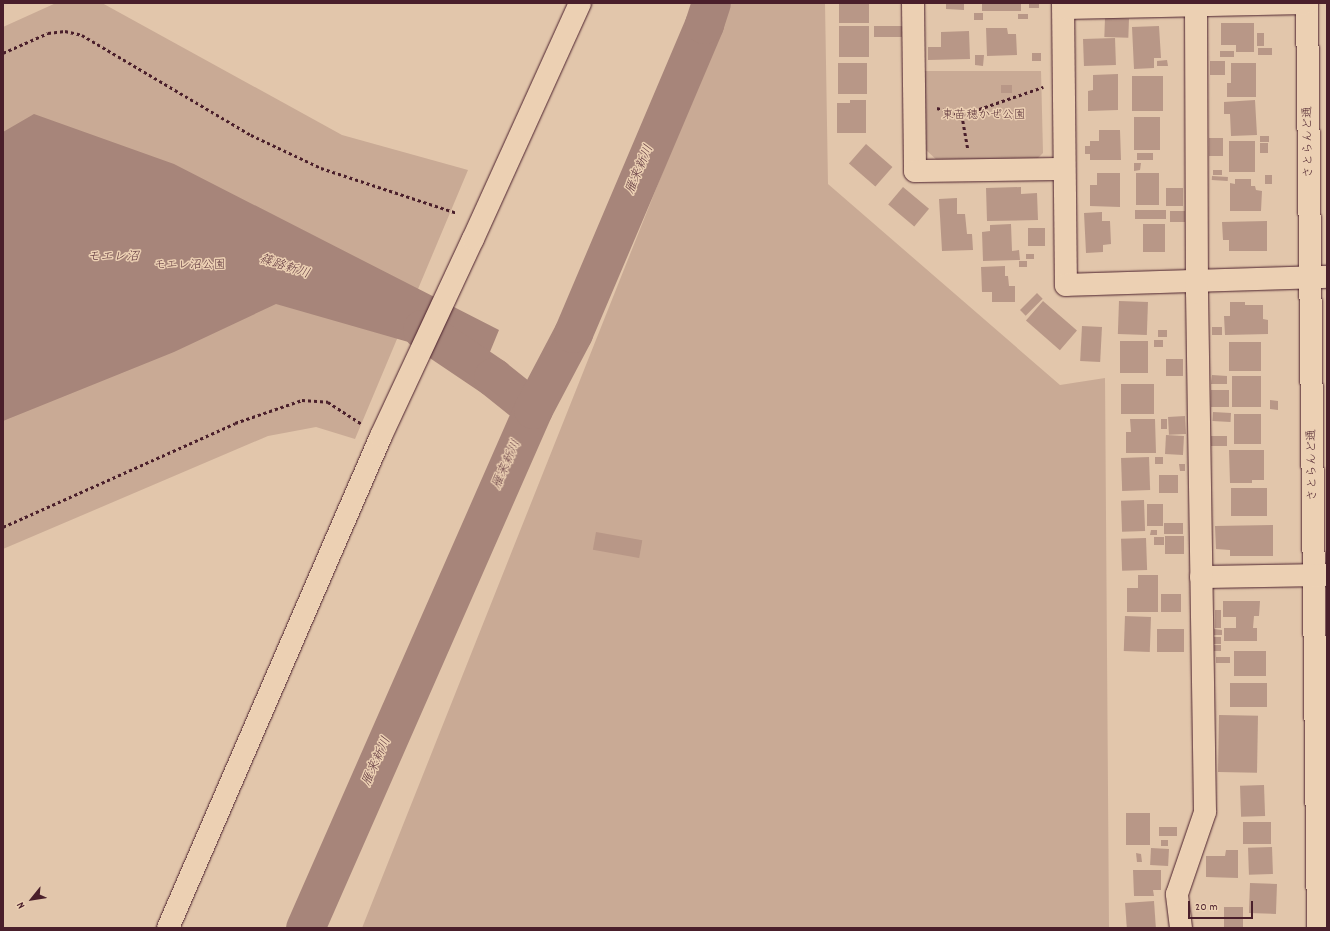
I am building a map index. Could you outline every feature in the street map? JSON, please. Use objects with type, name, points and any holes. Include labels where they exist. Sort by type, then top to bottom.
[{"type":"street","points":[[168,928],[384,429],[473,239],[580,3]]},
{"type":"street","points":[[913,3],[915,171],[1064,169]]},
{"type":"street","points":[[1307,3],[1064,5],[1066,284],[1319,277]]},
{"type":"street","name":"さとらんど通","points":[[1307,3],[1319,277],[1322,880],[1318,928]]},
{"type":"street","points":[[1181,928],[1177,894],[1205,812],[1197,280],[1196,4]]},
{"type":"street","points":[[1201,577],[1320,575]]},
{"type":"path","points":[[3,53],[48,34],[65,31],[82,35],[251,135],[321,168],[457,213]]},
{"type":"path","points":[[936,107],[962,115],[1044,87]]},
{"type":"path","points":[[962,115],[968,152]]},
{"type":"path","points":[[3,527],[235,423],[302,400],[328,402],[384,429]]},
{"type":"green space","name":"モエレ沼公園","points":[[56,3],[102,3],[342,135],[468,170],[355,439],[316,427],[268,436],[3,549],[3,27]]},
{"type":"green space","points":[[730,3],[825,3],[828,184],[1060,385],[1105,378],[1109,928],[362,928]]},
{"type":"green space","name":"東苗穂かぜ公園","points":[[925,71],[1041,71],[1043,153],[1034,162],[939,162],[926,150]]},
{"type":"water","name":"モエレ沼","points":[[34,114],[174,164],[499,330],[485,364],[276,304],[174,352],[3,421],[3,132]]},
{"type":"building","points":[[839,3],[869,3],[869,23],[839,23]]},
{"type":"building","points":[[946,3],[964,3],[964,10],[946,9]]},
{"type":"building","points":[[982,3],[1021,3],[1021,11],[982,11]]},
{"type":"building","points":[[1029,3],[1039,3],[1039,8],[1029,8]]},
{"type":"building","points":[[974,13],[983,13],[983,20],[974,20]]},
{"type":"building","points":[[1018,14],[1028,14],[1028,19],[1018,19]]},
{"type":"building","points":[[1105,18],[1129,19],[1128,38],[1104,37]]},
{"type":"building","points":[[1221,23],[1254,23],[1254,52],[1236,52],[1236,45],[1221,45]]},
{"type":"building","points":[[839,26],[869,26],[869,57],[839,57]]},
{"type":"building","points":[[874,26],[902,26],[902,37],[874,37]]},
{"type":"building","points":[[1159,26],[1161,58],[1154,58],[1154,68],[1134,69],[1132,27]]},
{"type":"building","points":[[986,28],[1007,28],[1008,34],[1016,34],[1017,55],[987,56]]},
{"type":"building","points":[[969,31],[970,59],[928,60],[928,47],[941,47],[941,32]]},
{"type":"building","points":[[1257,33],[1264,33],[1264,46],[1257,46]]},
{"type":"building","points":[[1115,38],[1116,65],[1084,66],[1083,39]]},
{"type":"building","points":[[1258,48],[1272,48],[1272,55],[1258,55]]},
{"type":"building","points":[[1220,51],[1234,51],[1234,57],[1220,57]]},
{"type":"building","points":[[1032,53],[1041,53],[1041,61],[1032,61]]},
{"type":"building","points":[[975,55],[984,55],[983,66],[975,65]]},
{"type":"building","points":[[1167,60],[1168,66],[1157,66],[1157,61]]},
{"type":"building","points":[[1210,61],[1225,61],[1225,75],[1210,75]]},
{"type":"building","points":[[838,63],[867,63],[867,94],[838,94]]},
{"type":"building","points":[[1231,63],[1256,63],[1256,97],[1227,97],[1227,83],[1231,83]]},
{"type":"building","points":[[1118,74],[1118,110],[1088,111],[1088,91],[1093,90],[1093,75]]},
{"type":"building","points":[[1132,76],[1163,76],[1163,111],[1132,111]]},
{"type":"building","points":[[1001,85],[1012,85],[1012,93],[1001,93]]},
{"type":"building","points":[[850,100],[866,100],[866,133],[837,133],[837,103],[850,103]]},
{"type":"building","points":[[1255,100],[1257,135],[1231,136],[1230,114],[1224,114],[1224,102]]},
{"type":"building","points":[[1134,117],[1160,117],[1160,150],[1134,150]]},
{"type":"building","points":[[1099,130],[1120,130],[1121,160],[1090,160],[1090,154],[1085,154],[1085,146],[1090,146],[1090,141],[1099,141]]},
{"type":"building","points":[[1260,136],[1269,136],[1269,142],[1260,142]]},
{"type":"building","points":[[1209,138],[1223,138],[1223,156],[1209,156]]},
{"type":"building","points":[[1229,141],[1255,141],[1255,172],[1229,172]]},
{"type":"building","points":[[1260,143],[1268,143],[1268,153],[1260,153]]},
{"type":"building","points":[[866,144],[892,167],[875,187],[849,164]]},
{"type":"building","points":[[1137,153],[1153,153],[1153,160],[1137,160]]},
{"type":"building","points":[[1134,163],[1141,163],[1140,170],[1134,171]]},
{"type":"building","points":[[1213,170],[1222,170],[1222,175],[1213,175]]},
{"type":"building","points":[[1097,173],[1120,173],[1120,207],[1090,206],[1090,185],[1097,185]]},
{"type":"building","points":[[1136,173],[1159,173],[1159,205],[1136,205]]},
{"type":"building","points":[[1265,175],[1272,175],[1272,184],[1265,184]]},
{"type":"building","points":[[1212,176],[1228,177],[1228,181],[1212,180]]},
{"type":"building","points":[[1235,179],[1251,179],[1251,186],[1255,186],[1256,190],[1262,191],[1261,211],[1230,211],[1230,183],[1235,184]]},
{"type":"building","points":[[903,187],[929,209],[914,226],[888,205]]},
{"type":"building","points":[[1021,187],[1021,194],[1037,193],[1038,220],[987,221],[986,188]]},
{"type":"building","points":[[1166,188],[1183,188],[1183,206],[1166,206]]},
{"type":"building","points":[[957,198],[957,214],[965,214],[967,234],[972,234],[973,250],[942,251],[939,199]]},
{"type":"building","points":[[1135,210],[1166,210],[1166,219],[1135,219]]},
{"type":"building","points":[[1170,211],[1185,211],[1185,222],[1170,222]]},
{"type":"building","points":[[1102,212],[1102,221],[1110,221],[1111,244],[1103,245],[1103,252],[1086,253],[1084,213]]},
{"type":"building","points":[[1267,221],[1267,251],[1229,251],[1229,240],[1223,240],[1222,222]]},
{"type":"building","points":[[1011,224],[1012,251],[1019,250],[1020,260],[983,261],[982,232],[990,231],[990,225]]},
{"type":"building","points":[[1143,224],[1165,224],[1165,252],[1143,252]]},
{"type":"building","points":[[1028,228],[1045,228],[1045,246],[1028,246]]},
{"type":"building","points":[[1026,254],[1034,254],[1034,259],[1026,259]]},
{"type":"building","points":[[1019,261],[1027,261],[1027,267],[1019,267]]},
{"type":"building","points":[[1005,266],[1005,276],[1008,276],[1009,286],[1015,286],[1015,302],[992,302],[992,292],[982,292],[981,267]]},
{"type":"building","points":[[1037,293],[1043,299],[1026,316],[1020,310]]},
{"type":"building","points":[[1043,301],[1077,331],[1060,350],[1026,321]]},
{"type":"building","points":[[1119,301],[1148,302],[1147,335],[1118,334]]},
{"type":"building","points":[[1230,302],[1245,302],[1245,305],[1263,305],[1263,319],[1268,320],[1268,334],[1225,335],[1224,316],[1230,316]]},
{"type":"building","points":[[1082,326],[1102,327],[1100,362],[1080,361]]},
{"type":"building","points":[[1212,327],[1222,327],[1222,335],[1212,335]]},
{"type":"building","points":[[1158,330],[1167,330],[1167,337],[1158,337]]},
{"type":"building","points":[[1154,340],[1163,340],[1163,347],[1154,347]]},
{"type":"building","points":[[1120,341],[1148,341],[1148,373],[1120,373]]},
{"type":"building","points":[[1229,342],[1261,342],[1261,371],[1229,371]]},
{"type":"building","points":[[1166,359],[1183,359],[1183,376],[1166,376]]},
{"type":"building","points":[[1212,375],[1227,376],[1227,384],[1211,384]]},
{"type":"building","points":[[1232,376],[1261,376],[1261,407],[1232,407]]},
{"type":"building","points":[[1121,384],[1154,384],[1154,414],[1121,414]]},
{"type":"building","points":[[1211,390],[1229,390],[1229,407],[1211,407]]},
{"type":"building","points":[[1270,400],[1278,401],[1278,410],[1270,409]]},
{"type":"building","points":[[1213,412],[1231,413],[1231,422],[1213,421]]},
{"type":"building","points":[[1234,414],[1261,414],[1261,444],[1234,444]]},
{"type":"building","points":[[1185,416],[1186,434],[1169,435],[1168,417]]},
{"type":"building","points":[[1130,419],[1155,419],[1156,453],[1126,453],[1126,432],[1131,432]]},
{"type":"building","points":[[1161,419],[1167,419],[1167,429],[1161,429]]},
{"type":"building","points":[[1166,435],[1184,436],[1183,455],[1165,454]]},
{"type":"building","points":[[1211,436],[1227,436],[1227,446],[1211,446]]},
{"type":"building","points":[[1229,450],[1264,450],[1264,480],[1252,480],[1252,483],[1230,483]]},
{"type":"building","points":[[1149,457],[1150,490],[1122,491],[1121,458]]},
{"type":"building","points":[[1155,457],[1163,457],[1163,464],[1155,464]]},
{"type":"building","points":[[1179,464],[1185,464],[1185,471],[1180,471]]},
{"type":"building","points":[[1159,475],[1178,475],[1178,493],[1159,493]]},
{"type":"building","points":[[1231,488],[1267,488],[1267,516],[1231,516]]},
{"type":"building","points":[[1144,500],[1145,531],[1122,532],[1121,501]]},
{"type":"building","points":[[1147,504],[1163,504],[1163,526],[1147,526]]},
{"type":"building","points":[[1164,523],[1183,523],[1183,534],[1164,534]]},
{"type":"building","points":[[1273,525],[1273,556],[1230,556],[1230,550],[1216,549],[1215,526]]},
{"type":"building","points":[[1151,530],[1157,530],[1157,535],[1150,535]]},
{"type":"building","points":[[596,532],[642,540],[639,558],[593,550]]},
{"type":"building","points":[[1165,536],[1184,536],[1184,554],[1165,554]]},
{"type":"building","points":[[1154,537],[1164,537],[1164,545],[1154,545]]},
{"type":"building","points":[[1146,538],[1147,570],[1122,571],[1121,539]]},
{"type":"building","points":[[1138,575],[1158,575],[1158,612],[1127,612],[1127,588],[1138,588]]},
{"type":"building","points":[[1161,594],[1181,594],[1181,612],[1161,612]]},
{"type":"building","points":[[1223,601],[1260,601],[1259,616],[1254,616],[1253,628],[1257,628],[1257,641],[1224,641],[1224,628],[1236,628],[1236,617],[1223,617]]},
{"type":"building","points":[[1215,610],[1221,610],[1221,628],[1215,628]]},
{"type":"building","points":[[1125,616],[1151,617],[1150,652],[1124,651]]},
{"type":"building","points":[[1157,629],[1184,629],[1184,652],[1157,652]]},
{"type":"building","points":[[1214,629],[1222,630],[1222,635],[1214,635]]},
{"type":"building","points":[[1214,637],[1221,637],[1221,644],[1214,644]]},
{"type":"building","points":[[1214,645],[1221,645],[1221,651],[1214,651]]},
{"type":"building","points":[[1234,651],[1266,651],[1266,676],[1234,676]]},
{"type":"building","points":[[1216,657],[1230,657],[1230,663],[1216,663]]},
{"type":"building","points":[[1230,683],[1267,683],[1267,707],[1230,707]]},
{"type":"building","points":[[1219,715],[1258,716],[1257,773],[1218,772]]},
{"type":"building","points":[[1264,785],[1265,816],[1241,817],[1240,786]]},
{"type":"building","points":[[1126,813],[1150,813],[1150,845],[1126,845]]},
{"type":"building","points":[[1243,822],[1271,822],[1271,844],[1243,844]]},
{"type":"building","points":[[1159,827],[1177,827],[1177,836],[1159,836]]},
{"type":"building","points":[[1161,840],[1168,840],[1168,846],[1161,846]]},
{"type":"building","points":[[1272,847],[1273,874],[1249,875],[1248,848]]},
{"type":"building","points":[[1151,848],[1169,849],[1168,866],[1150,865]]},
{"type":"building","points":[[1226,850],[1238,850],[1238,878],[1206,877],[1206,856],[1225,856]]},
{"type":"building","points":[[1136,853],[1141,854],[1142,862],[1137,862]]},
{"type":"building","points":[[1133,870],[1161,870],[1161,890],[1153,890],[1154,896],[1134,896]]},
{"type":"building","points":[[1250,883],[1277,884],[1276,914],[1249,913]]},
{"type":"building","points":[[1154,901],[1156,928],[1127,928],[1125,903]]},
{"type":"building","points":[[1224,907],[1243,907],[1243,928],[1224,928]]},
{"type":"waterway","name":"雁来新川","points":[[305,928],[533,409],[573,333],[704,24],[711,3]]},
{"type":"waterway","name":"篠路新川","points":[[422,329],[493,377],[533,409]]}]
